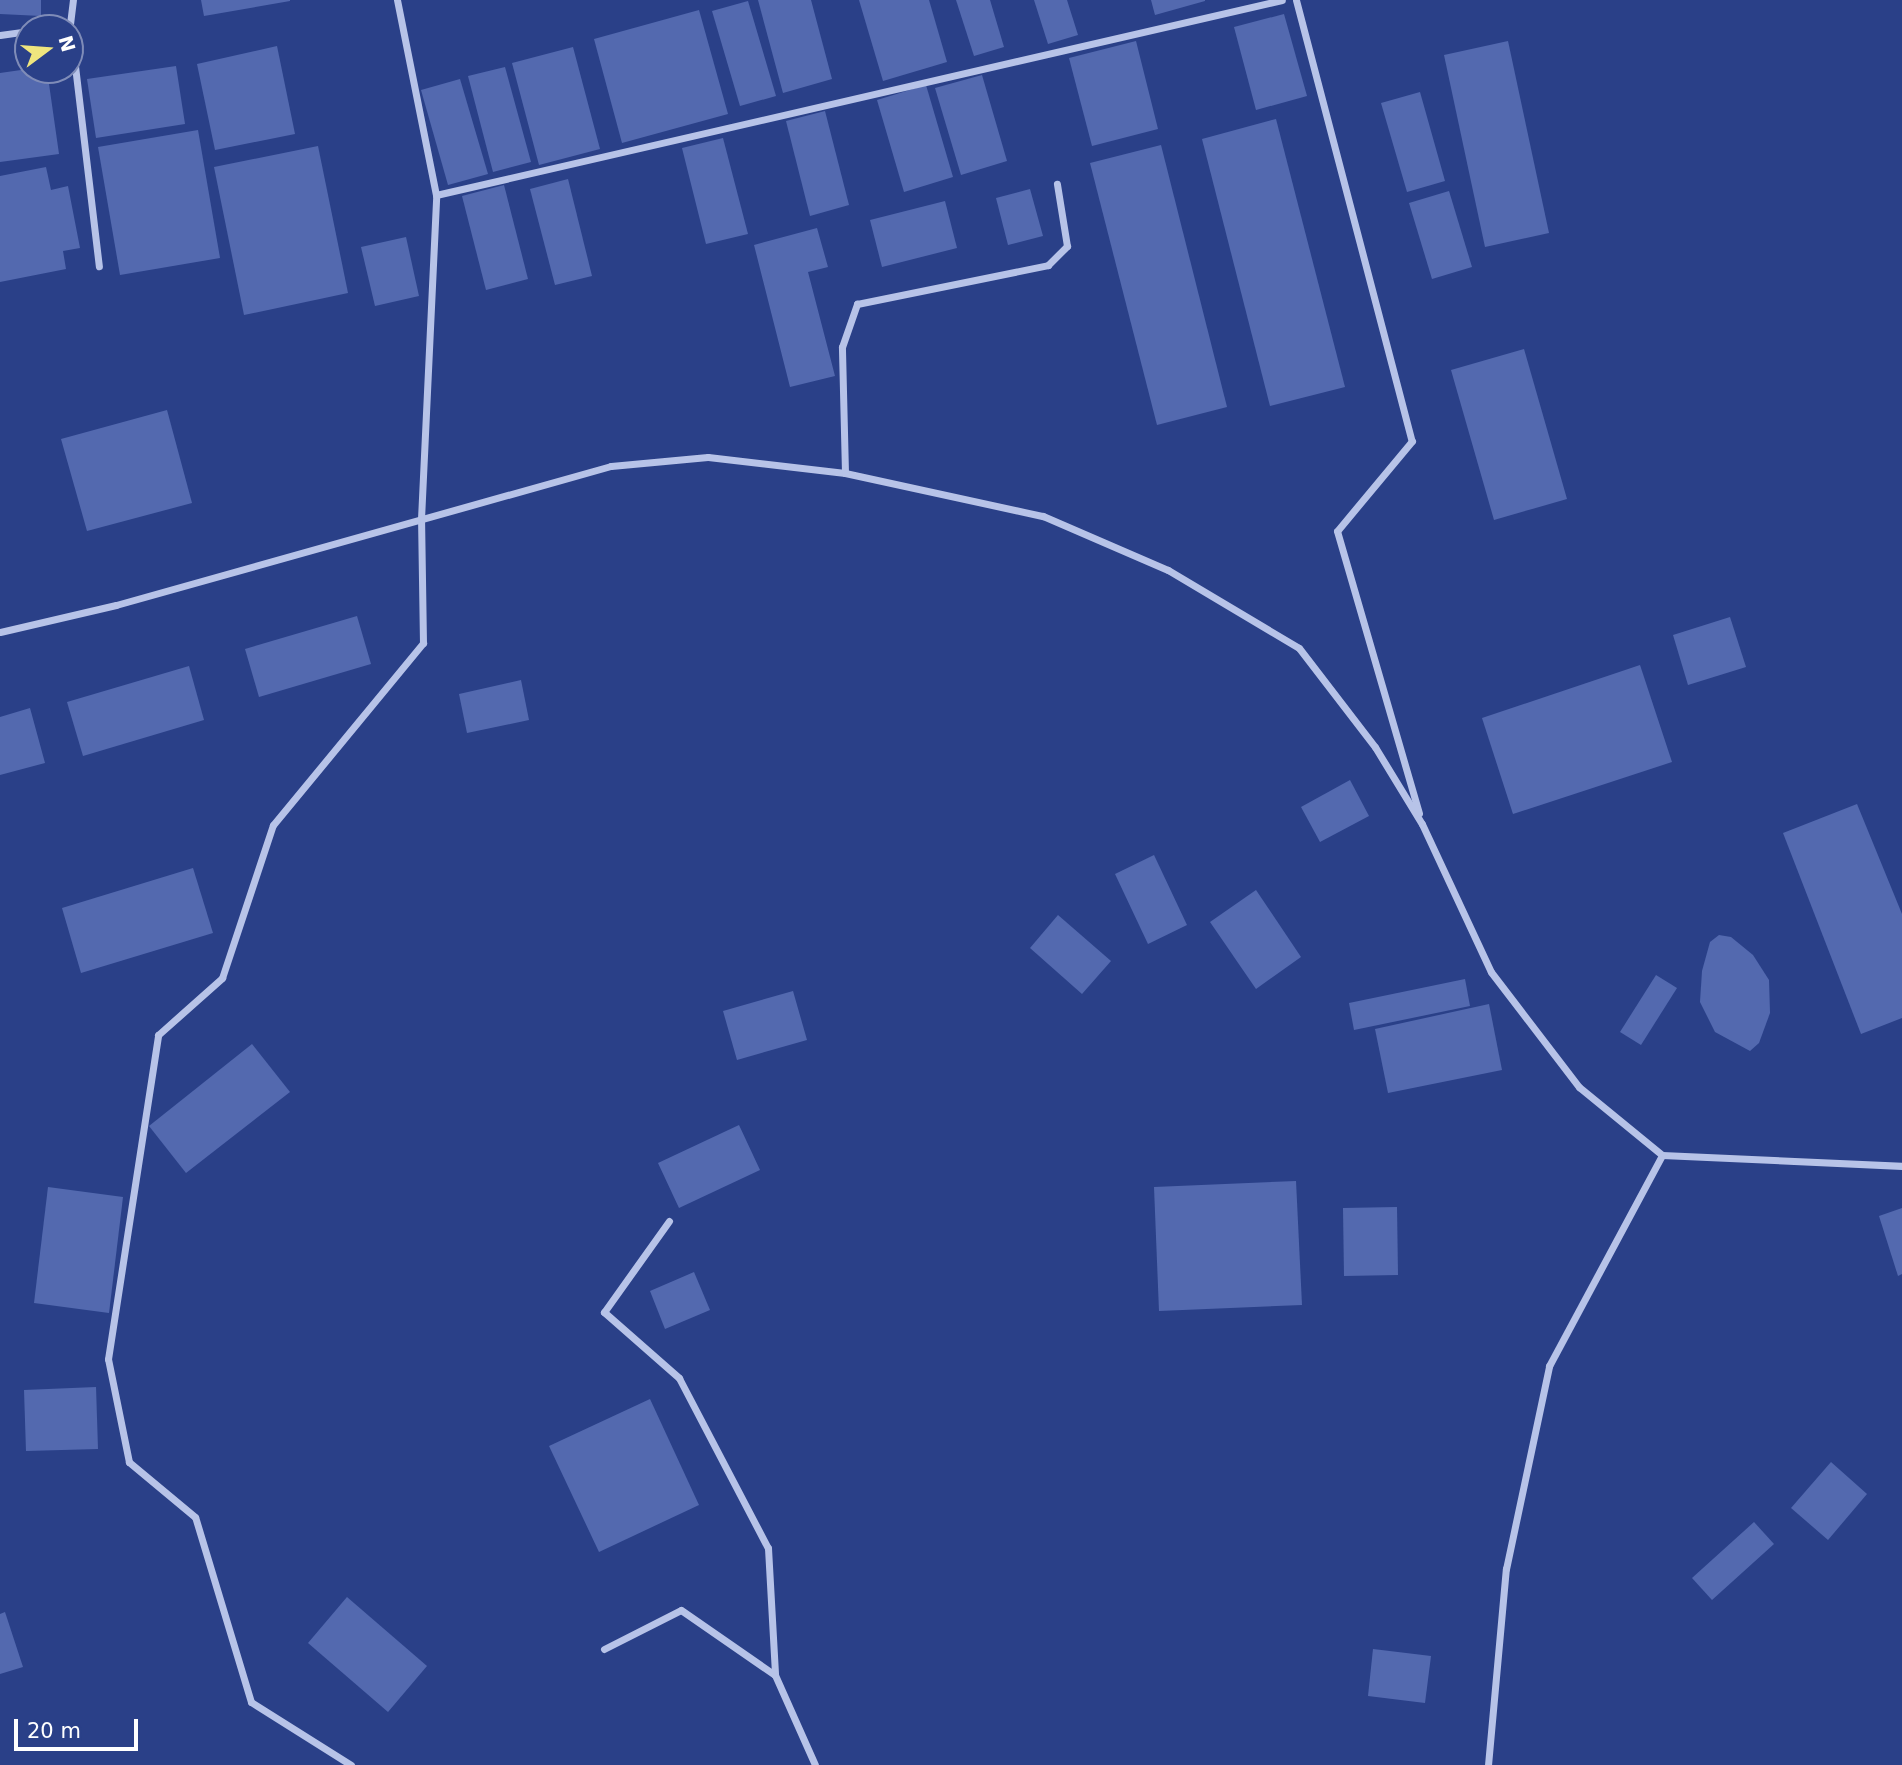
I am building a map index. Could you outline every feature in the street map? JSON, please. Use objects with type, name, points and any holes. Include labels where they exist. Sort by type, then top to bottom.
[{"type":"street","points":[[351,1765],[251,1702],[195,1517],[128,1462],[108,1359],[158,1035],[222,978],[273,825],[423,643],[421,519],[436,195],[397,0]]},
{"type":"street","points":[[436,195],[1282,0]]},
{"type":"street","points":[[1296,0],[1412,442],[1337,531],[1422,824]]},
{"type":"street","points":[[77,84],[99,266]]},
{"type":"street","points":[[845,473],[842,346],[857,304],[1048,265],[1068,246],[1057,184]]},
{"type":"street","points":[[0,632],[116,605],[611,466],[708,457],[845,473],[1043,516],[1168,570],[1299,648],[1375,747],[1422,824],[1491,972],[1579,1087],[1662,1155],[1902,1166]]},
{"type":"street","points":[[1488,1765],[1506,1569],[1549,1366],[1662,1155]]},
{"type":"street","points":[[669,1221],[604,1312],[679,1378],[768,1548],[775,1675],[815,1765]]},
{"type":"street","points":[[604,1649],[681,1610],[775,1675]]},
{"type":"street","points":[[334,1765],[335,1755]]},
{"type":"building","points":[[0,0],[41,0],[41,14],[0,14]]},
{"type":"building","points":[[201,0],[290,0],[290,1],[204,16]]},
{"type":"building","points":[[758,0],[811,0],[832,79],[783,93]]},
{"type":"building","points":[[859,0],[929,0],[947,62],[883,81]]},
{"type":"building","points":[[956,0],[990,0],[1004,47],[974,56]]},
{"type":"building","points":[[1034,0],[1067,0],[1078,35],[1048,44]]},
{"type":"building","points":[[1151,0],[1205,0],[1205,1],[1155,15]]},
{"type":"building","points":[[748,1],[776,96],[740,106],[712,11]]},
{"type":"building","points":[[699,10],[728,114],[622,143],[594,39]]},
{"type":"building","points":[[1284,14],[1307,96],[1256,110],[1234,27]]},
{"type":"building","points":[[1136,41],[1158,129],[1092,146],[1069,58]]},
{"type":"building","points":[[1508,41],[1549,233],[1485,247],[1444,55]]},
{"type":"building","points":[[277,46],[295,134],[215,150],[197,64]]},
{"type":"building","points":[[573,47],[600,149],[539,165],[512,63]]},
{"type":"building","points":[[176,66],[185,124],[96,138],[87,79]]},
{"type":"building","points":[[505,67],[531,162],[493,172],[468,76]]},
{"type":"building","points":[[14,71],[14,84],[49,84],[59,154],[0,162],[0,73]]},
{"type":"building","points":[[982,75],[1007,161],[961,175],[935,88]]},
{"type":"building","points":[[460,79],[488,174],[448,185],[421,90]]},
{"type":"building","points":[[926,85],[953,177],[904,192],[877,100]]},
{"type":"building","points":[[1420,92],[1445,181],[1407,192],[1381,103]]},
{"type":"building","points":[[825,111],[849,205],[810,216],[786,121]]},
{"type":"building","points":[[1276,119],[1345,387],[1270,406],[1202,139]]},
{"type":"building","points":[[198,130],[220,258],[120,275],[98,147]]},
{"type":"building","points":[[723,138],[748,234],[706,244],[682,148]]},
{"type":"building","points":[[1161,145],[1227,407],[1157,425],[1090,163]]},
{"type":"building","points":[[318,146],[348,293],[244,315],[214,167]]},
{"type":"building","points":[[46,167],[51,190],[68,186],[80,248],[63,251],[66,269],[0,282],[0,176]]},
{"type":"building","points":[[568,179],[592,276],[555,285],[530,189]]},
{"type":"building","points":[[504,185],[528,279],[486,290],[462,196]]},
{"type":"building","points":[[1030,189],[1043,236],[1008,245],[996,198]]},
{"type":"building","points":[[1449,191],[1472,267],[1432,279],[1409,203]]},
{"type":"building","points":[[945,201],[957,248],[882,267],[870,220]]},
{"type":"building","points":[[817,228],[828,267],[808,272],[835,376],[790,387],[754,245]]},
{"type":"building","points":[[406,237],[419,296],[375,306],[361,247]]},
{"type":"building","points":[[1524,349],[1567,499],[1494,520],[1451,370]]},
{"type":"building","points":[[167,410],[192,503],[87,531],[61,439]]},
{"type":"building","points":[[357,616],[371,664],[259,697],[245,649]]},
{"type":"building","points":[[1730,617],[1746,667],[1688,685],[1673,635]]},
{"type":"building","points":[[1640,665],[1672,762],[1513,814],[1482,718]]},
{"type":"building","points":[[189,666],[204,720],[83,756],[67,702]]},
{"type":"building","points":[[521,680],[529,720],[467,733],[459,694]]},
{"type":"building","points":[[30,708],[45,763],[0,775],[0,717]]},
{"type":"building","points":[[1350,780],[1369,816],[1320,842],[1301,807]]},
{"type":"building","points":[[1857,804],[1902,914],[1902,1018],[1861,1034],[1783,833]]},
{"type":"building","points":[[1154,855],[1187,925],[1148,944],[1115,874]]},
{"type":"building","points":[[193,868],[213,933],[81,973],[62,908]]},
{"type":"building","points":[[1256,890],[1301,957],[1256,989],[1210,922]]},
{"type":"building","points":[[1058,915],[1111,961],[1082,994],[1030,948]]},
{"type":"building","points":[[1719,935],[1731,937],[1753,955],[1769,980],[1770,1013],[1759,1043],[1750,1051],[1715,1032],[1700,1002],[1702,971],[1710,942]]},
{"type":"building","points":[[1656,975],[1677,988],[1641,1045],[1620,1032]]},
{"type":"building","points":[[1465,979],[1470,1006],[1354,1030],[1349,1003]]},
{"type":"building","points":[[793,991],[807,1040],[737,1060],[723,1011]]},
{"type":"building","points":[[1489,1004],[1502,1070],[1388,1093],[1375,1029]]},
{"type":"building","points":[[252,1044],[290,1092],[186,1173],[149,1126]]},
{"type":"building","points":[[739,1125],[760,1170],[679,1208],[658,1163]]},
{"type":"building","points":[[1296,1181],[1302,1305],[1159,1311],[1154,1187]]},
{"type":"building","points":[[48,1187],[123,1197],[109,1313],[34,1303]]},
{"type":"building","points":[[1397,1207],[1398,1275],[1344,1276],[1343,1208]]},
{"type":"building","points":[[1902,1208],[1902,1274],[1898,1276],[1879,1216]]},
{"type":"building","points":[[694,1272],[710,1310],[665,1329],[650,1291]]},
{"type":"building","points":[[96,1387],[98,1449],[26,1451],[24,1390]]},
{"type":"building","points":[[650,1399],[699,1505],[599,1552],[549,1446]]},
{"type":"building","points":[[1831,1462],[1867,1494],[1828,1540],[1791,1508]]},
{"type":"building","points":[[1754,1522],[1774,1544],[1712,1600],[1692,1578]]},
{"type":"building","points":[[347,1597],[427,1666],[388,1712],[308,1643]]},
{"type":"building","points":[[5,1612],[23,1667],[0,1674],[0,1614]]},
{"type":"building","points":[[1373,1649],[1431,1656],[1425,1703],[1368,1696]]}]
